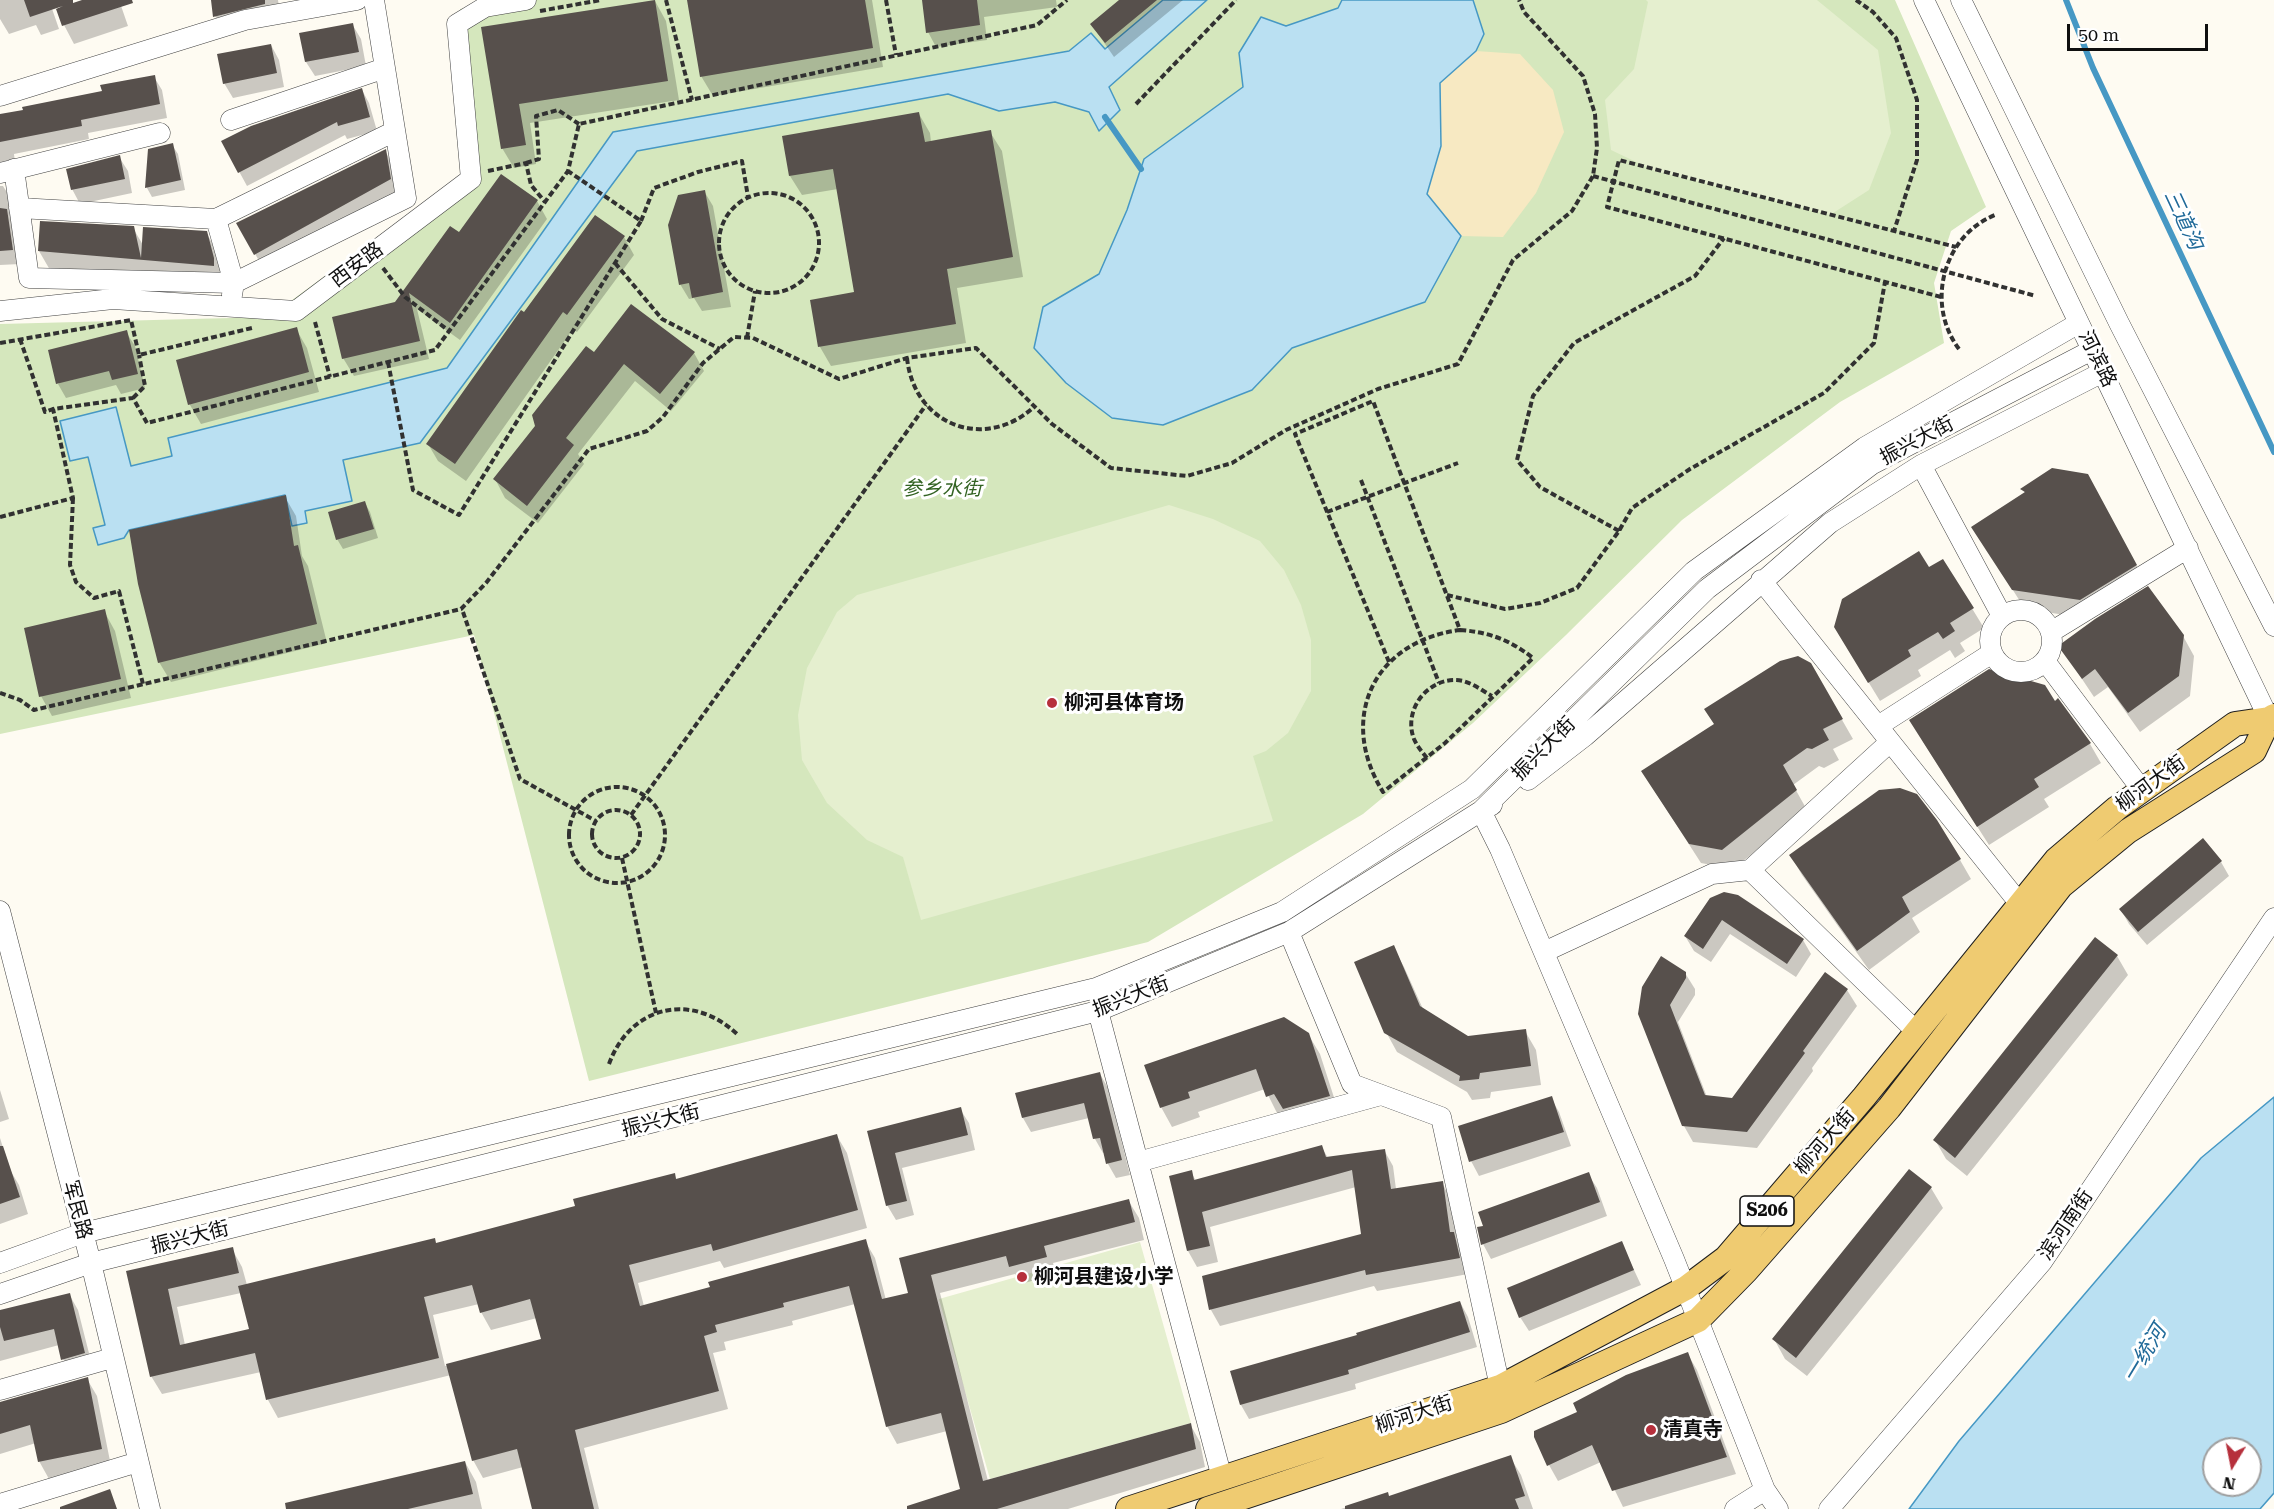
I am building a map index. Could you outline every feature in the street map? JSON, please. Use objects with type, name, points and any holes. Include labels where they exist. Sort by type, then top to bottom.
[{"type":"main road","name":"柳河大街","points":[[1139,1507],[1500,1387],[1686,1288],[1726,1258],[1864,1097],[2056,860],[2117,808],[2235,724],[2272,717]]},
{"type":"main road","name":"柳河大街","points":[[1208,1509],[1501,1412],[1698,1320],[1746,1271],[1888,1108],[2061,886],[2128,831],[2254,751],[2272,717]]},
{"type":"street","points":[[0,96],[245,20],[357,0]]},
{"type":"street","points":[[160,133],[7,171],[19,208],[29,278],[234,283],[406,198],[374,0]]},
{"type":"street","name":"西安路","points":[[0,311],[114,299],[296,311],[471,179],[457,24],[486,4],[526,0]]},
{"type":"street","name":"河滨路","points":[[1924,0],[2187,548],[2272,717]]},
{"type":"street","name":"河滨路","points":[[1961,0],[2119,322],[2274,626]]},
{"type":"street","points":[[231,120],[385,68]]},
{"type":"street","points":[[19,208],[216,219],[395,131]]},
{"type":"street","points":[[216,219],[234,283],[231,307]]},
{"type":"street","name":"振兴大街","points":[[0,1263],[83,1233],[1096,988],[1282,912],[1472,789],[1694,571],[1865,447],[2079,323]]},
{"type":"street","name":"振兴大街","points":[[0,1294],[91,1263],[1098,1011],[1289,932],[1481,811],[1707,589],[1871,465],[2092,350]]},
{"type":"street","points":[[1776,1508],[1765,1490],[1686,1288],[1500,849],[1481,811],[1507,796],[1585,736],[1761,580],[1830,523],[1922,465],[2103,372]]},
{"type":"street","points":[[1922,465],[2002,616]]},
{"type":"street","points":[[2051,632],[2187,548]]},
{"type":"street","points":[[1761,580],[2020,904]]},
{"type":"street","points":[[2016,610],[2027,610],[2046,622],[2051,632],[2052,642],[2045,661],[2037,668],[2028,672],[2018,672],[1998,663],[1992,653],[1990,642],[1991,631],[2002,616],[2016,610]]},
{"type":"street","points":[[1544,952],[1712,873],[1750,870],[1884,734],[1992,653]]},
{"type":"street","points":[[2045,661],[2142,790]]},
{"type":"street","points":[[1750,870],[1917,1032]]},
{"type":"street","name":"军民路","points":[[0,911],[91,1263],[150,1509]]},
{"type":"street","name":"滨河南街","points":[[1829,1509],[2042,1262],[2274,918]]},
{"type":"street","points":[[1289,932],[1352,1084],[1441,1117],[1500,1387]]},
{"type":"street","points":[[1098,1011],[1222,1478]]},
{"type":"street","points":[[1138,1162],[1381,1095]]},
{"type":"street","points":[[0,1390],[112,1358]]},
{"type":"street","points":[[0,1504],[138,1462]]},
{"type":"street","points":[[1735,1509],[1765,1490]]},
{"type":"path","points":[[666,0],[692,100]]},
{"type":"path","points":[[886,0],[896,56]]},
{"type":"path","points":[[487,171],[539,159],[536,116],[558,110],[579,124],[896,56],[1037,25],[1067,0]]},
{"type":"path","points":[[1136,104],[1236,0]]},
{"type":"path","points":[[0,693],[20,700],[34,710],[461,609],[486,583],[589,449],[647,431],[663,417],[703,363],[734,337],[753,338],[838,379],[907,358],[976,348],[1052,424],[1111,468],[1187,476],[1232,463],[1286,430],[1368,393],[1458,364],[1513,260],[1572,211],[1593,176],[1598,148],[1595,114],[1583,76],[1524,12],[1519,0]]},
{"type":"path","points":[[1856,0],[1873,12],[1896,38],[1917,100],[1917,160],[1894,231]]},
{"type":"path","points":[[133,398],[147,423],[435,350],[569,171],[579,124]]},
{"type":"path","points":[[1941,297],[1607,207],[1619,160],[1956,247]]},
{"type":"path","points":[[388,362],[413,490],[459,515],[641,221],[654,188],[698,172],[742,161],[748,197]]},
{"type":"path","points":[[526,163],[531,185],[545,202]]},
{"type":"path","points":[[569,171],[641,221]]},
{"type":"path","points":[[1593,176],[2036,296]]},
{"type":"path","points":[[771,193],[793,199],[810,214],[815,224],[820,245],[815,266],[801,282],[782,292],[771,294],[755,291],[739,284],[724,266],[718,244],[724,221],[730,211],[748,197],[771,193]]},
{"type":"path","points":[[1959,349],[1948,329],[1941,297],[1945,272],[1956,247],[1975,226],[1995,215]]},
{"type":"path","points":[[1619,531],[1540,487],[1517,460],[1533,396],[1574,344],[1695,276],[1724,238]]},
{"type":"path","points":[[615,263],[662,319],[720,349]]},
{"type":"path","points":[[381,266],[405,297],[449,331]]},
{"type":"path","points":[[1447,595],[1505,609],[1540,603],[1577,588],[1619,531],[1632,508],[1690,469],[1824,393],[1874,343],[1885,282]]},
{"type":"path","points":[[747,338],[755,291]]},
{"type":"path","points":[[315,322],[330,377]]},
{"type":"path","points":[[20,339],[45,412],[133,398],[145,386],[140,355]]},
{"type":"path","points":[[907,358],[911,380],[926,405],[949,422],[971,429],[983,429],[1005,425],[1034,407]]},
{"type":"path","points":[[1389,662],[1295,434],[1374,402],[1460,630]]},
{"type":"path","points":[[631,815],[926,405]]},
{"type":"path","points":[[53,409],[73,498],[70,566],[76,582],[94,598],[119,591],[143,684]]},
{"type":"path","points":[[1327,512],[1458,463]]},
{"type":"path","points":[[1361,480],[1439,683]]},
{"type":"path","points":[[0,516],[73,498]]},
{"type":"path","points":[[463,612],[520,779],[596,821]]},
{"type":"path","points":[[1460,630],[1480,631],[1499,636],[1533,658],[1428,758],[1383,792],[1373,775],[1362,736],[1363,716],[1368,697],[1377,678],[1389,662],[1404,649],[1421,639],[1440,632],[1460,630]]},
{"type":"path","points":[[1428,758],[1414,739],[1412,717],[1421,696],[1439,683],[1462,681],[1473,684],[1492,696]]},
{"type":"path","points":[[612,788],[634,791],[644,796],[659,812],[664,826],[665,840],[661,855],[653,867],[641,877],[628,882],[610,883],[594,877],[576,859],[569,835],[576,810],[592,795],[612,788]]},
{"type":"path","points":[[612,810],[631,815],[640,830],[637,848],[622,858],[604,855],[596,848],[592,840],[592,830],[596,821],[603,814],[612,810]]},
{"type":"path","points":[[622,858],[656,1013]]},
{"type":"path","points":[[609,1064],[614,1051],[631,1028],[656,1013],[685,1009],[699,1011],[720,1020],[737,1034]]},
{"type":"green space","name":"参乡水街","points":[[507,0],[1895,0],[1986,207],[1951,231],[1934,283],[1944,343],[1840,402],[1682,520],[1473,723],[1363,814],[1148,942],[589,1081],[474,635],[0,734],[0,324],[269,317],[473,167],[460,9]]},
{"type":"green space","points":[[1646,0],[1817,0],[1878,50],[1891,133],[1869,190],[1830,215],[1655,171],[1611,150],[1605,100],[1634,69],[1648,2]]},
{"type":"green space","name":"柳河县体育场","points":[[1169,505],[1213,519],[1260,541],[1284,570],[1301,605],[1311,640],[1311,691],[1288,733],[1266,751],[1253,756],[1273,821],[921,920],[903,857],[867,840],[827,803],[802,760],[798,715],[807,668],[837,612],[857,595]]},
{"type":"green space","points":[[1140,1242],[1191,1423],[990,1479],[939,1299]]},
{"type":"sand","points":[[1476,51],[1520,54],[1553,90],[1564,132],[1536,193],[1503,237],[1461,236],[1427,194],[1441,146],[1440,83]]},
{"type":"water","points":[[1163,0],[1207,0],[1109,87],[1120,110],[1099,131],[1089,112],[1055,102],[999,111],[948,94],[637,151],[420,443],[343,460],[352,501],[305,511],[307,523],[292,526],[285,495],[129,530],[124,538],[98,545],[93,528],[105,525],[88,457],[70,461],[60,421],[116,407],[131,466],[172,456],[168,438],[447,368],[613,132],[1069,51],[1091,33],[1105,49]]},
{"type":"water","points":[[1342,0],[1473,0],[1484,34],[1476,51],[1440,83],[1441,146],[1427,194],[1461,236],[1425,302],[1292,348],[1252,390],[1163,425],[1112,418],[1066,383],[1034,348],[1043,307],[1099,274],[1127,210],[1144,159],[1243,87],[1239,53],[1261,17],[1286,26],[1338,8]]},
{"type":"water","name":"一统河","points":[[2274,1097],[2274,1493],[2260,1509],[1909,1509],[1959,1441],[2201,1158]]},
{"type":"building","points":[[24,0],[73,0],[73,3],[82,0],[132,0],[133,3],[62,26],[56,9],[63,6],[30,17]]},
{"type":"building","points":[[211,0],[265,0],[265,4],[213,17]]},
{"type":"building","points":[[655,0],[668,81],[519,104],[526,145],[501,149],[481,27]]},
{"type":"building","points":[[687,0],[865,0],[873,48],[700,77]]},
{"type":"building","points":[[922,0],[977,0],[980,25],[926,33]]},
{"type":"building","points":[[1119,0],[1157,0],[1105,43],[1090,24]]},
{"type":"building","points":[[353,23],[359,52],[305,62],[299,33]]},
{"type":"building","points":[[271,44],[277,73],[223,84],[217,54]]},
{"type":"building","points":[[155,75],[160,104],[81,120],[82,126],[0,142],[0,114],[23,110],[22,107],[102,91],[100,85]]},
{"type":"building","points":[[362,88],[370,117],[338,126],[337,122],[238,173],[221,141],[251,126]]},
{"type":"building","points":[[919,112],[925,142],[991,130],[1013,257],[947,269],[956,324],[818,347],[810,300],[854,292],[833,169],[789,176],[782,136]]},
{"type":"building","points":[[173,143],[181,180],[145,188],[148,149]]},
{"type":"building","points":[[386,149],[391,179],[254,255],[236,223]]},
{"type":"building","points":[[120,155],[125,179],[71,190],[66,169]]},
{"type":"building","points":[[501,174],[538,200],[450,323],[409,293],[420,341],[342,359],[332,317],[395,302],[450,226],[459,232]]},
{"type":"building","points":[[705,190],[723,292],[692,298],[689,283],[679,285],[668,225],[678,195]]},
{"type":"building","points":[[0,208],[7,209],[13,250],[0,251]]},
{"type":"building","points":[[595,215],[625,236],[567,315],[563,312],[455,464],[426,444],[521,310],[524,312]]},
{"type":"building","points":[[40,221],[134,226],[141,258],[143,227],[207,231],[214,266],[38,251]]},
{"type":"building","points":[[631,304],[695,352],[660,394],[624,364],[566,438],[574,445],[527,506],[493,479],[535,426],[532,415],[586,346],[594,352]]},
{"type":"building","points":[[297,327],[309,372],[188,405],[176,360]]},
{"type":"building","points":[[127,330],[138,374],[112,380],[109,371],[56,384],[48,350]]},
{"type":"building","points":[[2052,468],[2088,474],[2137,565],[2080,600],[2012,590],[1971,527],[2025,492],[2020,489]]},
{"type":"building","points":[[286,495],[294,546],[298,545],[317,624],[158,663],[138,584],[129,530]]},
{"type":"building","points":[[365,501],[374,529],[336,540],[328,512]]},
{"type":"building","points":[[1919,551],[1929,567],[1943,559],[1974,608],[1950,623],[1955,631],[1943,639],[1938,632],[1908,650],[1911,656],[1868,683],[1834,627],[1842,599]]},
{"type":"building","points":[[2148,586],[2184,635],[2179,676],[2128,713],[2095,669],[2082,679],[2058,646],[2095,619]]},
{"type":"building","points":[[105,609],[121,679],[39,697],[24,628]]},
{"type":"building","points":[[1798,656],[1811,663],[1843,719],[1823,729],[1829,740],[1812,749],[1807,748],[1783,765],[1797,790],[1722,850],[1689,844],[1641,771],[1714,724],[1704,709],[1780,661]]},
{"type":"building","points":[[1989,669],[2045,685],[2055,701],[2058,698],[2091,743],[2034,779],[2039,787],[1977,827],[1909,720]]},
{"type":"building","points":[[1900,788],[1917,794],[1937,820],[1961,859],[1902,897],[1910,912],[1857,951],[1789,855],[1879,790]]},
{"type":"building","points":[[2203,838],[2222,861],[2138,932],[2119,909]]},
{"type":"building","points":[[1724,892],[1738,895],[1804,939],[1787,964],[1722,920],[1703,949],[1684,936],[1710,898]]},
{"type":"building","points":[[2095,937],[2118,955],[1955,1158],[1933,1140]]},
{"type":"building","points":[[1394,945],[1420,1006],[1468,1036],[1526,1029],[1531,1066],[1480,1073],[1479,1079],[1459,1081],[1460,1076],[1384,1033],[1354,962]]},
{"type":"building","points":[[1661,956],[1686,972],[1686,978],[1670,1005],[1705,1095],[1732,1098],[1825,972],[1848,989],[1747,1132],[1682,1126],[1638,1014],[1642,987]]},
{"type":"building","points":[[1284,1017],[1309,1033],[1330,1096],[1283,1109],[1274,1094],[1266,1097],[1256,1069],[1188,1092],[1190,1098],[1160,1108],[1144,1065]]},
{"type":"building","points":[[1100,1072],[1122,1160],[1106,1164],[1100,1138],[1093,1139],[1084,1103],[1022,1118],[1015,1093]]},
{"type":"building","points":[[1552,1096],[1564,1132],[1469,1162],[1458,1126]]},
{"type":"building","points":[[961,1107],[968,1135],[895,1153],[907,1201],[886,1206],[867,1131]]},
{"type":"building","points":[[837,1134],[858,1210],[713,1251],[711,1244],[629,1265],[640,1306],[710,1287],[708,1282],[866,1239],[882,1299],[908,1293],[899,1258],[1129,1199],[1135,1222],[1044,1246],[1047,1257],[1009,1267],[1006,1256],[931,1275],[983,1481],[1191,1423],[1196,1449],[997,1509],[907,1509],[907,1506],[960,1489],[941,1413],[886,1427],[849,1286],[783,1303],[784,1307],[715,1325],[717,1332],[704,1336],[719,1391],[575,1430],[594,1509],[532,1509],[517,1449],[472,1461],[446,1364],[541,1339],[530,1299],[480,1313],[472,1285],[424,1297],[439,1358],[266,1400],[255,1353],[150,1377],[126,1271],[233,1247],[239,1273],[168,1289],[180,1345],[249,1329],[238,1286],[435,1238],[436,1243],[575,1206],[573,1199],[675,1173],[676,1179]]},
{"type":"building","points":[[1322,1145],[1326,1157],[1385,1149],[1391,1189],[1443,1181],[1450,1232],[1454,1232],[1460,1258],[1366,1275],[1365,1270],[1209,1310],[1202,1276],[1361,1234],[1352,1170],[1202,1212],[1210,1246],[1187,1251],[1169,1176],[1192,1170],[1194,1180]]},
{"type":"building","points":[[0,1146],[3,1146],[20,1197],[0,1204]]},
{"type":"building","points":[[1909,1169],[1932,1187],[1796,1358],[1772,1339]]},
{"type":"building","points":[[1589,1172],[1600,1202],[1481,1245],[1477,1227],[1483,1226],[1478,1212]]},
{"type":"building","points":[[1622,1241],[1634,1270],[1519,1318],[1507,1288]]},
{"type":"building","points":[[70,1293],[85,1353],[61,1360],[54,1329],[4,1341],[0,1327],[0,1310]]},
{"type":"building","points":[[1460,1301],[1470,1332],[1348,1370],[1349,1374],[1240,1405],[1230,1371],[1357,1335],[1356,1333]]},
{"type":"building","name":"清真寺","points":[[1688,1352],[1727,1457],[1612,1491],[1592,1445],[1547,1466],[1534,1437],[1534,1431],[1577,1412],[1573,1403],[1626,1375]]},
{"type":"building","points":[[88,1377],[102,1449],[38,1462],[30,1425],[0,1434],[0,1402]]},
{"type":"building","points":[[1511,1455],[1525,1496],[1515,1499],[1519,1509],[1345,1509],[1345,1506],[1388,1492],[1389,1496]]},
{"type":"building","points":[[465,1461],[473,1494],[408,1509],[286,1509],[285,1503]]},
{"type":"building","points":[[110,1489],[117,1509],[60,1509],[60,1507]]},
{"type":"waterway","name":"三道沟","points":[[2066,0],[2093,68],[2274,452]]},
{"type":"waterway","points":[[1105,117],[1141,169]]},
{"type":"place","name":"柳河县体育场","points":[[1052,703]]},
{"type":"place","name":"柳河县建设小学","points":[[1022,1277]]},
{"type":"place","name":"清真寺","points":[[1651,1430]]}]
